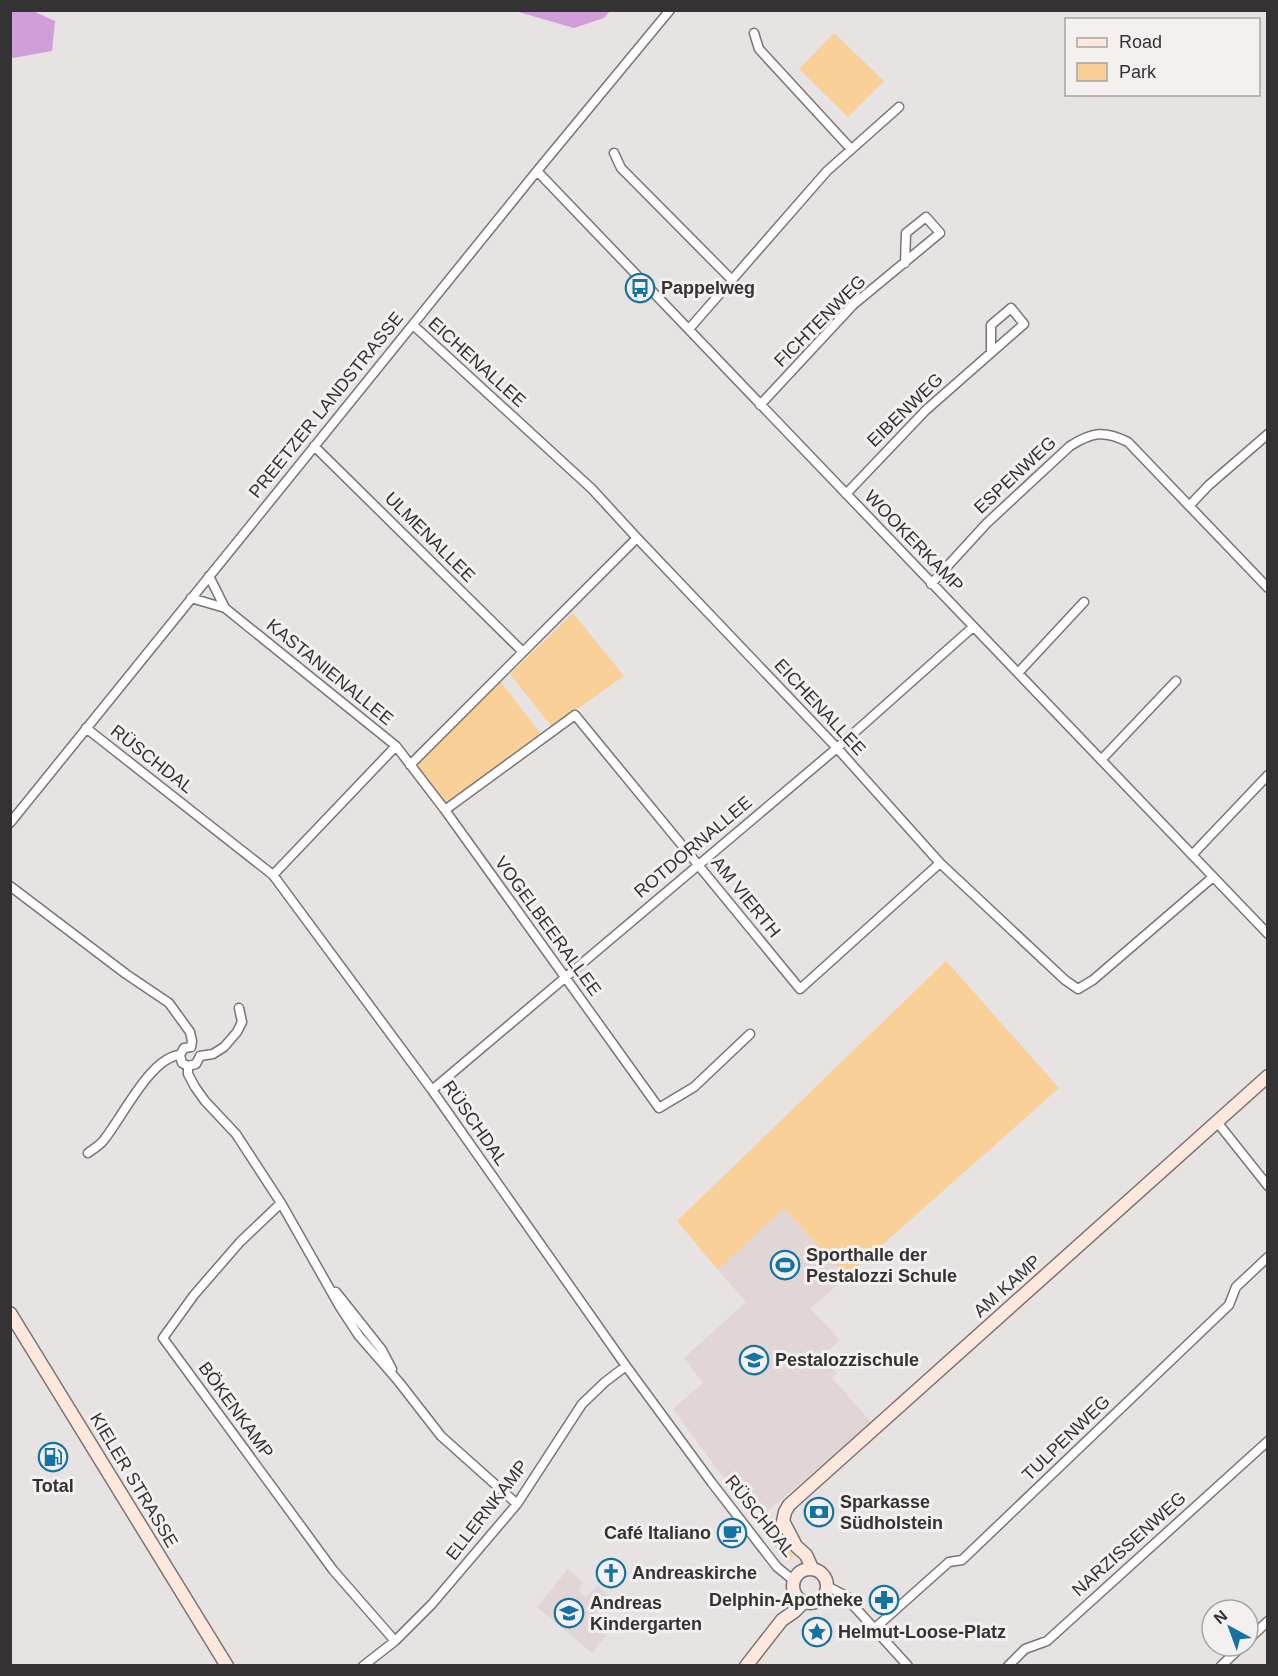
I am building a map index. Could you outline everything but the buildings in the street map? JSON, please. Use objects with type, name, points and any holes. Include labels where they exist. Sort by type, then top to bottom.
[{"type":"street","name":"PREETZER LANDSTRASSE","points":[[10,823],[670,10]]},
{"type":"street","points":[[754,33],[759,49],[851,149]]},
{"type":"street","points":[[689,330],[806,194],[898,107]]},
{"type":"street","points":[[614,153],[621,168],[732,280]]},
{"type":"street","name":"WOOKERKAMP","points":[[537,171],[1268,934]]},
{"type":"street","name":"FICHTENWEG","points":[[760,405],[853,305],[905,263],[940,233],[926,217],[906,233],[905,263]]},
{"type":"street","name":"EIBENWEG","points":[[846,494],[926,410],[991,353],[1024,324],[1011,308],[991,325],[991,353]]},
{"type":"street","name":"EICHENALLEE","points":[[412,325],[592,489],[837,748],[940,863],[1065,980],[1078,989],[1093,981],[1213,877]]},
{"type":"street","name":"ESPENWEG","points":[[931,584],[987,523],[1071,446],[1094,434],[1116,436],[1128,442],[1268,588]]},
{"type":"street","points":[[1189,506],[1209,485],[1268,434]]},
{"type":"street","name":"ULMENALLEE","points":[[314,446],[523,652]]},
{"type":"street","points":[[410,765],[637,538]]},
{"type":"street","name":"KASTANIENALLEE","points":[[209,576],[225,608]]},
{"type":"street","name":"KASTANIENALLEE","points":[[191,598],[225,608],[396,746],[410,765]]},
{"type":"street","points":[[1018,673],[1084,602]]},
{"type":"street","name":"ROTDORNALLEE","points":[[432,1090],[837,748],[974,627]]},
{"type":"street","points":[[1101,760],[1176,681]]},
{"type":"street","name":"AM VIERTH","points":[[445,810],[575,715],[801,989],[940,863]]},
{"type":"street","name":"RÜSCHDAL","points":[[86,728],[273,875],[432,1090],[626,1366],[712,1483],[777,1567],[802,1573]]},
{"type":"street","points":[[273,875],[396,746]]},
{"type":"street","name":"VOGELBEERALLEE","points":[[410,765],[445,810],[659,1108],[694,1087],[750,1034]]},
{"type":"street","points":[[1192,855],[1268,775]]},
{"type":"street","points":[[10,886],[169,1004],[190,1032],[192,1047]]},
{"type":"street","points":[[200,1056],[213,1054],[224,1047],[237,1032],[242,1022],[239,1008]]},
{"type":"street","points":[[192,1047],[200,1056],[196,1064],[188,1066],[182,1064],[180,1055],[184,1048],[192,1047]]},
{"type":"street","points":[[88,1153],[102,1142],[133,1095],[150,1075],[167,1058],[180,1055]]},
{"type":"street","points":[[188,1066],[188,1074],[195,1088],[236,1134],[359,1336],[441,1436],[517,1504]]},
{"type":"street","name":"AM KAMP","points":[[802,1573],[796,1546],[783,1521],[785,1512],[796,1499],[1268,1076]]},
{"type":"street","points":[[1217,1122],[1268,1186]]},
{"type":"street","name":"BÖKENKAMP","points":[[280,1203],[232,1251],[194,1295],[163,1338],[333,1570],[395,1641]]},
{"type":"street","name":"TULPENWEG","points":[[874,1628],[949,1562],[962,1560],[1229,1305],[1236,1287],[1268,1257]]},
{"type":"street","name":"KIELER STRASSE","points":[[10,1313],[227,1665]]},
{"type":"street","name":"ELLERNKAMP","points":[[363,1665],[395,1641],[432,1605],[517,1504],[582,1404],[626,1366]]},
{"type":"street","name":"NARZISSENWEG","points":[[1008,1665],[1026,1649],[1047,1641],[1268,1441]]},
{"type":"street","points":[[802,1573],[823,1574],[825,1592],[814,1602],[804,1602],[792,1588],[802,1573]]},
{"type":"street","points":[[825,1592],[848,1597],[908,1665]]},
{"type":"street","points":[[746,1665],[782,1620],[794,1593]]},
{"type":"street","points":[[782,1620],[804,1602]]},
{"type":"shaded area","points":[[11,10],[33,11],[55,21],[52,51],[13,58],[11,56]]},
{"type":"shaded area","points":[[515,11],[610,11],[604,18],[574,28]]},
{"type":"shaded area","name":"Pestalozzischule","points":[[784,1208],[846,1277],[810,1309],[840,1340],[821,1357],[837,1373],[832,1378],[872,1423],[763,1515],[732,1481],[728,1484],[673,1409],[703,1383],[684,1358],[746,1302],[718,1270]]},
{"type":"shaded area","name":"Andreas Kindergarten","points":[[568,1569],[584,1583],[578,1590],[585,1597],[598,1586],[609,1596],[590,1621],[606,1636],[592,1653],[537,1607]]},
{"type":"green space","points":[[834,33],[884,81],[848,117],[799,69]]},
{"type":"green space","points":[[573,613],[624,676],[552,727],[510,674]]},
{"type":"green space","points":[[500,681],[541,734],[446,803],[417,765]]},
{"type":"green space","points":[[946,961],[1059,1088],[846,1277],[784,1208],[718,1270],[677,1221]]},
{"type":"green space","points":[[772,1514],[778,1531],[793,1557],[787,1562],[759,1526]]},
{"type":"place","name":"Pappelweg","points":[[640,288]]},
{"type":"place","name":"Sporthalle der Pestalozzi Schule","points":[[785,1265]]},
{"type":"place","name":"Pestalozzischule","points":[[754,1360]]},
{"type":"place","name":"Total","points":[[53,1457]]},
{"type":"place","name":"Sparkasse Südholstein","points":[[819,1512]]},
{"type":"place","name":"Café Italiano","points":[[732,1533]]},
{"type":"place","name":"Andreaskirche","points":[[611,1573]]},
{"type":"place","name":"Delphin-Apotheke","points":[[884,1600]]},
{"type":"place","name":"Andreas Kindergarten","points":[[569,1613]]},
{"type":"place","name":"Helmut-Loose-Platz","points":[[817,1632]]}]
